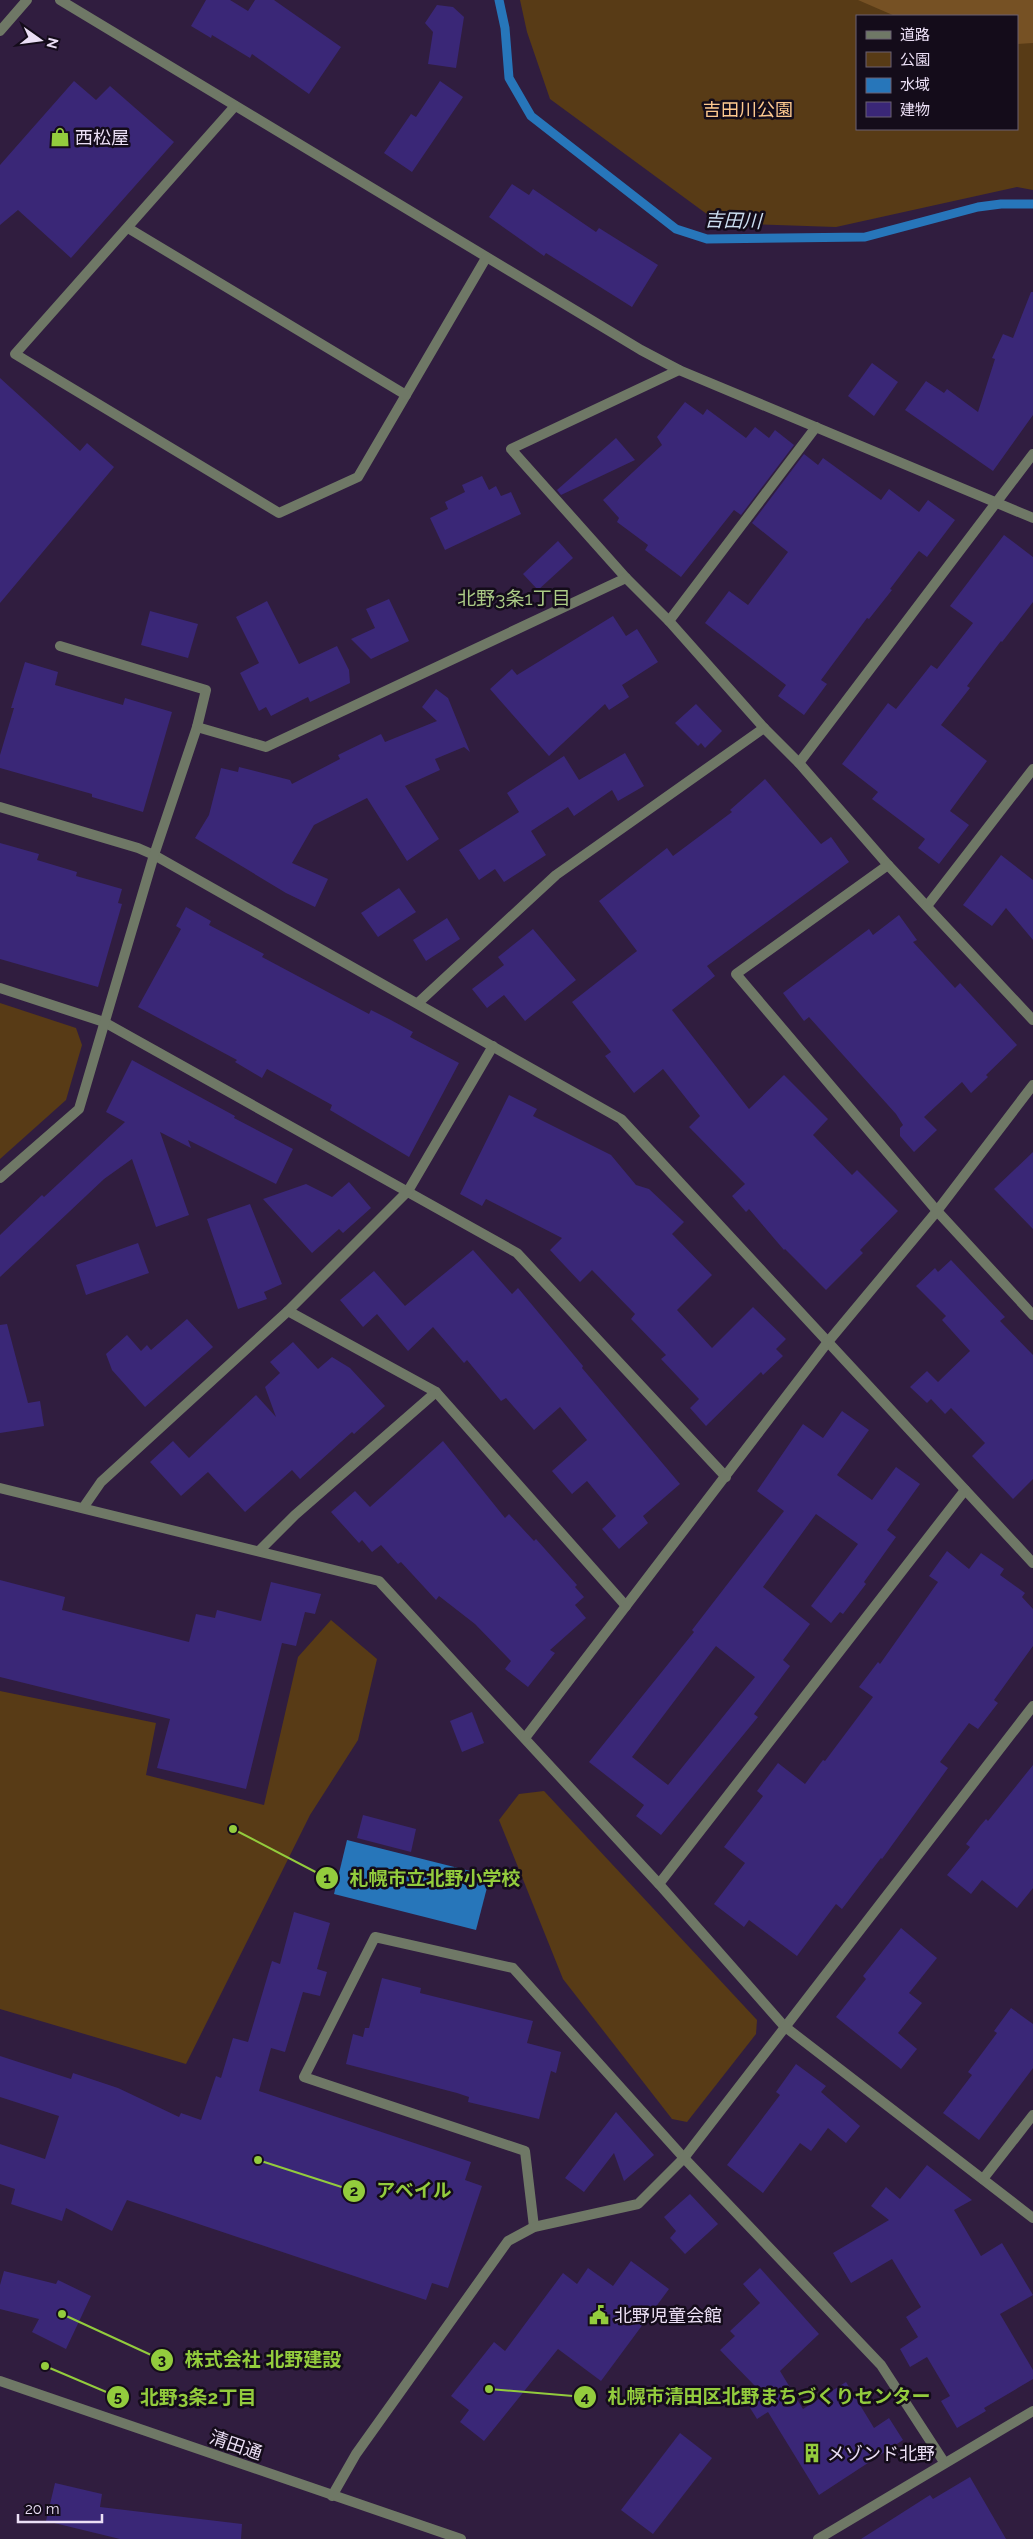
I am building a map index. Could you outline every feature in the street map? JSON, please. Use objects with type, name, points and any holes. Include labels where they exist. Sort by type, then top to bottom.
[{"type":"street","points":[[0,31],[27,0]]},
{"type":"street","points":[[60,0],[486,258],[679,370],[1033,518]]},
{"type":"street","points":[[235,106],[15,354],[279,513],[358,477],[486,258]]},
{"type":"street","points":[[128,228],[406,395]]},
{"type":"street","points":[[679,370],[511,450],[626,578],[669,621],[764,728],[798,763],[888,865],[1033,1020]]},
{"type":"street","points":[[669,621],[816,427]]},
{"type":"street","points":[[798,763],[1033,454]]},
{"type":"street","points":[[197,727],[266,747],[626,578]]},
{"type":"street","points":[[0,1178],[79,1109],[154,855],[197,727],[206,690],[60,646]]},
{"type":"street","points":[[418,1004],[556,875],[764,728]]},
{"type":"street","points":[[927,906],[1033,769]]},
{"type":"street","points":[[0,807],[138,848],[154,855],[621,1119],[1033,1563]]},
{"type":"street","points":[[888,865],[736,974],[938,1211],[1033,1315]]},
{"type":"street","points":[[0,988],[104,1022],[517,1253],[726,1477]]},
{"type":"street","points":[[83,1508],[101,1482],[288,1311],[408,1191],[493,1046]]},
{"type":"street","points":[[525,1738],[827,1343],[938,1211],[1033,1085]]},
{"type":"street","points":[[288,1311],[436,1392],[626,1606]]},
{"type":"street","points":[[260,1550],[296,1515],[436,1392]]},
{"type":"street","points":[[0,1488],[260,1550],[379,1581],[659,1884],[784,2026],[1033,2218]]},
{"type":"street","points":[[659,1884],[965,1490]]},
{"type":"street","points":[[332,2496],[356,2454],[508,2242],[534,2227],[638,2204],[684,2158],[784,2026],[1033,1706]]},
{"type":"street","points":[[534,2227],[525,2151],[304,2076],[375,1937],[513,1968],[684,2158],[881,2365],[944,2462]]},
{"type":"street","points":[[983,2179],[1033,2115]]},
{"type":"street","name":"清田通","points":[[0,2381],[461,2539]]},
{"type":"street","points":[[818,2539],[944,2462],[1033,2411]]},
{"type":"green space","name":"吉田川公園","points":[[520,0],[1033,0],[1033,190],[1017,187],[836,227],[719,223],[550,99],[527,32]]},
{"type":"green space","points":[[0,1003],[76,1028],[82,1045],[66,1100],[0,1159]]},
{"type":"green space","points":[[331,1620],[377,1659],[358,1740],[310,1815],[186,2064],[0,2009],[0,1691],[156,1723],[146,1775],[264,1805],[298,1657]]},
{"type":"green space","points":[[544,1791],[757,2020],[756,2034],[687,2122],[672,2119],[563,1979],[499,1820],[519,1794]]},
{"type":"shaded area","points":[[858,0],[1033,0],[1033,43],[1018,44],[1018,15],[893,15]]},
{"type":"water","points":[[347,1840],[490,1876],[476,1930],[334,1894]]},
{"type":"building","points":[[206,0],[230,0],[248,11],[255,0],[274,0],[341,47],[309,94],[252,54],[250,58],[212,35],[211,38],[191,26]]},
{"type":"building","points":[[437,5],[453,7],[464,17],[456,68],[428,64],[433,32],[425,23]]},
{"type":"building","points":[[74,81],[96,100],[110,86],[174,142],[71,258],[18,210],[0,225],[0,165]]},
{"type":"building","points":[[440,81],[463,97],[412,172],[384,153],[411,114],[416,117]]},
{"type":"building","points":[[512,184],[529,195],[533,189],[596,232],[599,228],[658,265],[632,307],[546,253],[544,256],[489,217]]},
{"type":"building","points":[[1031,292],[1033,292],[1033,415],[993,471],[905,410],[926,381],[944,393],[947,389],[978,412],[995,359],[992,358],[1003,334],[1013,338]]},
{"type":"building","points":[[872,363],[898,382],[874,416],[848,396]]},
{"type":"building","points":[[0,378],[80,451],[87,443],[114,467],[0,603]]},
{"type":"building","points":[[685,402],[703,415],[707,409],[746,438],[755,427],[769,438],[775,430],[794,445],[741,515],[734,510],[681,577],[645,550],[648,545],[617,522],[619,518],[603,500],[662,445],[657,437]]},
{"type":"building","points":[[616,438],[635,460],[561,495],[557,490]]},
{"type":"building","points":[[804,454],[818,465],[823,458],[881,500],[889,489],[919,512],[928,500],[955,520],[927,557],[919,551],[890,589],[892,590],[869,619],[867,618],[821,680],[827,684],[804,715],[778,696],[786,685],[705,623],[729,591],[748,605],[788,552],[752,523]]},
{"type":"building","points":[[482,476],[489,490],[496,486],[501,496],[511,492],[521,514],[445,550],[430,518],[448,509],[445,502],[465,492],[462,485]]},
{"type":"building","points":[[1004,535],[1033,557],[1033,602],[967,686],[970,688],[941,725],[987,761],[950,811],[969,825],[939,864],[918,848],[925,839],[872,799],[878,792],[842,764],[888,703],[896,709],[931,665],[937,669],[973,623],[950,606]]},
{"type":"building","points":[[558,541],[573,558],[538,590],[523,574]]},
{"type":"building","points":[[389,599],[409,641],[371,659],[351,639],[375,628],[366,609]]},
{"type":"building","points":[[267,601],[299,664],[337,646],[349,670],[350,683],[310,702],[308,697],[271,716],[266,707],[259,711],[240,673],[259,663],[236,617]]},
{"type":"building","points":[[150,611],[198,624],[188,658],[141,645]]},
{"type":"building","points":[[613,616],[626,636],[637,629],[658,662],[622,685],[629,697],[609,710],[605,704],[549,756],[490,689],[512,669],[517,675]]},
{"type":"building","points":[[25,662],[58,672],[55,685],[123,705],[125,698],[172,712],[143,812],[92,797],[92,794],[0,768],[0,755],[14,708],[11,708]]},
{"type":"building","points":[[436,689],[448,698],[470,752],[464,747],[435,759],[440,770],[405,786],[439,839],[407,861],[367,798],[314,825],[292,863],[328,879],[315,907],[286,893],[195,838],[209,815],[221,768],[238,772],[239,767],[290,780],[292,784],[340,759],[338,755],[381,734],[385,742],[437,721],[422,707]]},
{"type":"building","points":[[696,704],[722,731],[705,748],[701,743],[698,746],[675,723]]},
{"type":"building","points":[[625,753],[644,786],[618,801],[612,790],[574,816],[568,807],[531,831],[546,855],[504,882],[495,869],[479,880],[459,850],[519,812],[507,793],[564,756],[579,780]]},
{"type":"building","points":[[765,779],[821,844],[831,837],[849,862],[707,966],[715,976],[672,1010],[749,1109],[784,1075],[828,1119],[813,1135],[852,1175],[857,1170],[898,1211],[860,1250],[863,1253],[826,1290],[784,1250],[749,1209],[746,1212],[732,1196],[745,1184],[689,1127],[700,1116],[663,1069],[634,1093],[605,1056],[611,1052],[572,1002],[637,951],[599,901],[667,848],[673,856],[732,812],[730,810]]},
{"type":"building","points":[[0,843],[39,854],[37,860],[77,872],[76,876],[122,889],[118,903],[122,904],[98,987],[0,959]]},
{"type":"building","points":[[1001,855],[1033,880],[1033,940],[1006,908],[992,926],[963,905]]},
{"type":"building","points":[[399,888],[416,912],[378,937],[361,913]]},
{"type":"building","points":[[186,907],[211,921],[209,925],[264,954],[262,957],[369,1014],[371,1010],[389,1019],[413,1032],[410,1037],[459,1063],[409,1157],[330,1110],[332,1105],[267,1069],[262,1078],[235,1062],[237,1060],[138,1007],[181,929],[176,926]]},
{"type":"building","points":[[899,915],[917,940],[913,942],[955,988],[960,983],[1017,1045],[986,1075],[988,1077],[971,1093],[962,1082],[924,1117],[937,1130],[914,1152],[900,1136],[900,1128],[903,1125],[896,1114],[809,1017],[804,1021],[783,993],[869,929],[873,935]]},
{"type":"building","points":[[447,918],[460,939],[426,961],[413,940]]},
{"type":"building","points":[[533,929],[576,980],[525,1021],[504,995],[487,1008],[472,989],[504,965],[498,957]]},
{"type":"building","points":[[132,1060],[293,1149],[276,1184],[188,1140],[191,1148],[160,1132],[189,1215],[156,1227],[132,1159],[104,1179],[0,1277],[0,1235],[42,1195],[44,1197],[125,1122],[106,1112]]},
{"type":"building","points":[[509,1095],[537,1109],[533,1116],[611,1155],[636,1185],[649,1189],[684,1222],[672,1234],[712,1275],[677,1310],[712,1348],[753,1307],[786,1339],[776,1349],[783,1356],[763,1375],[761,1372],[706,1426],[690,1408],[699,1399],[661,1359],[666,1355],[631,1319],[635,1314],[592,1270],[580,1282],[550,1250],[562,1238],[486,1199],[482,1206],[460,1194]]},
{"type":"building","points":[[1033,1152],[1033,1229],[994,1189]]},
{"type":"building","points":[[349,1182],[371,1208],[343,1233],[339,1229],[312,1253],[263,1199],[306,1184],[332,1197]]},
{"type":"building","points":[[250,1204],[282,1284],[264,1292],[267,1299],[238,1309],[207,1219]]},
{"type":"building","points":[[138,1243],[149,1273],[86,1295],[76,1265]]},
{"type":"building","points":[[473,1250],[512,1294],[518,1288],[583,1366],[582,1368],[680,1484],[643,1516],[648,1523],[619,1549],[602,1529],[616,1516],[587,1481],[572,1494],[552,1471],[587,1440],[560,1407],[534,1430],[506,1398],[501,1401],[467,1360],[464,1363],[433,1327],[408,1351],[377,1314],[363,1327],[340,1300],[374,1271],[405,1306]]},
{"type":"building","points":[[951,1260],[1005,1317],[1000,1321],[1033,1355],[1033,1479],[1013,1499],[972,1456],[985,1443],[951,1408],[945,1414],[931,1399],[927,1403],[910,1387],[927,1371],[938,1382],[970,1351],[942,1320],[946,1316],[916,1286],[935,1268],[938,1272]]},
{"type":"building","points":[[187,1319],[213,1347],[145,1407],[112,1370],[106,1354],[127,1335],[141,1351],[147,1345],[151,1350]]},
{"type":"building","points":[[7,1324],[28,1403],[40,1401],[44,1426],[0,1433],[0,1325]]},
{"type":"building","points":[[293,1342],[318,1369],[332,1357],[350,1368],[385,1406],[354,1434],[352,1432],[300,1479],[292,1470],[245,1512],[208,1472],[181,1496],[150,1462],[173,1441],[189,1458],[256,1395],[276,1417],[265,1387],[280,1373],[270,1362]]},
{"type":"building","points":[[842,1411],[869,1430],[837,1475],[872,1500],[896,1467],[920,1484],[887,1530],[896,1537],[864,1582],[866,1584],[843,1614],[840,1612],[831,1623],[811,1606],[858,1544],[816,1514],[763,1587],[810,1624],[783,1660],[790,1666],[754,1714],[758,1717],[661,1835],[636,1816],[644,1805],[589,1762],[694,1632],[692,1630],[784,1511],[757,1491],[803,1424],[823,1438]],"holes":[[[716,1646],[755,1677],[668,1785],[632,1757]]]},
{"type":"building","points":[[443,1441],[505,1518],[509,1514],[534,1541],[536,1539],[577,1585],[575,1587],[584,1597],[575,1605],[586,1618],[550,1650],[555,1653],[528,1687],[505,1669],[511,1661],[475,1624],[439,1596],[436,1600],[401,1562],[398,1564],[381,1545],[372,1552],[362,1540],[359,1543],[331,1512],[355,1491],[370,1507]]},
{"type":"building","points":[[947,1551],[969,1569],[981,1553],[1004,1569],[1000,1575],[1025,1593],[1022,1597],[1033,1609],[1033,1646],[994,1700],[998,1703],[978,1729],[969,1723],[940,1762],[948,1768],[882,1859],[842,1909],[836,1904],[797,1956],[749,1920],[744,1927],[714,1904],[745,1863],[724,1847],[763,1796],[757,1791],[778,1763],[805,1784],[823,1760],[825,1761],[873,1697],[859,1687],[878,1662],[880,1664],[938,1582],[929,1576]]},
{"type":"building","points":[[0,1580],[65,1597],[62,1610],[189,1642],[196,1614],[215,1618],[217,1610],[261,1621],[271,1582],[321,1594],[315,1614],[305,1612],[296,1646],[282,1643],[246,1789],[157,1768],[170,1719],[0,1677]]},
{"type":"building","points":[[472,1712],[484,1743],[462,1752],[450,1721]]},
{"type":"building","points":[[1033,1765],[1033,1888],[1017,1908],[982,1880],[971,1894],[947,1875],[970,1847],[966,1844],[980,1826],[986,1819],[988,1821]]},
{"type":"building","points":[[363,1815],[416,1829],[411,1852],[357,1838]]},
{"type":"building","points":[[294,1912],[330,1923],[317,1969],[327,1972],[320,1996],[303,1992],[285,2052],[271,2048],[259,2091],[471,2162],[465,2180],[482,2186],[448,2288],[432,2283],[426,2300],[127,2200],[112,2231],[66,2208],[62,2221],[11,2204],[15,2189],[0,2184],[0,2144],[45,2159],[59,2116],[0,2097],[0,2056],[71,2079],[73,2073],[118,2088],[179,2117],[181,2113],[201,2120],[216,2076],[221,2078],[233,2038],[248,2042],[272,1961],[280,1964]]},
{"type":"building","points":[[901,1928],[937,1958],[909,1993],[922,2003],[898,2033],[917,2049],[901,2069],[836,2017],[866,1979],[863,1976]]},
{"type":"building","points":[[382,1978],[421,1988],[420,1993],[533,2021],[527,2043],[561,2052],[556,2073],[551,2071],[539,2119],[468,2102],[469,2097],[457,2093],[346,2064],[353,2034],[363,2037],[365,2028],[369,2028]]},
{"type":"building","points":[[1011,2008],[1033,2024],[1033,2068],[979,2140],[943,2113],[972,2075],[968,2072],[997,2033],[994,2031]]},
{"type":"building","points":[[796,2064],[826,2086],[821,2092],[860,2126],[846,2143],[828,2128],[811,2151],[800,2143],[763,2193],[727,2165],[780,2095],[776,2092]]},
{"type":"building","points":[[616,2112],[654,2155],[624,2181],[614,2153],[584,2192],[565,2178]]},
{"type":"building","points":[[927,2165],[972,2200],[954,2210],[981,2256],[1002,2243],[1033,2295],[1000,2314],[1033,2370],[1033,2379],[984,2408],[986,2411],[957,2428],[941,2401],[950,2396],[927,2357],[910,2367],[900,2349],[918,2337],[906,2317],[921,2307],[892,2259],[851,2283],[833,2253],[889,2220],[871,2206],[886,2187],[900,2199]]},
{"type":"building","points":[[690,2194],[718,2224],[685,2254],[670,2238],[676,2231],[664,2217]]},
{"type":"building","points":[[631,2261],[669,2289],[601,2381],[558,2349],[484,2441],[460,2422],[469,2410],[451,2396],[494,2342],[505,2351],[563,2273],[577,2284],[588,2268],[613,2286]]},
{"type":"building","points":[[760,2268],[819,2334],[780,2371],[803,2409],[846,2382],[874,2428],[889,2418],[903,2440],[819,2495],[768,2412],[757,2419],[742,2395],[755,2386],[720,2350],[735,2336],[730,2331],[760,2303],[743,2284]]},
{"type":"building","points":[[4,2271],[56,2284],[58,2280],[91,2296],[66,2349],[32,2332],[39,2319],[0,2309],[0,2285]]},
{"type":"building","points":[[680,2433],[712,2458],[653,2534],[621,2510]]},
{"type":"building","points":[[970,2477],[1006,2539],[861,2539],[930,2495],[933,2499]]},
{"type":"building","points":[[55,2483],[102,2494],[100,2507],[242,2524],[241,2539],[120,2539],[46,2521]]},
{"type":"waterway","name":"吉田川","points":[[499,0],[505,28],[509,78],[531,116],[676,229],[707,239],[865,237],[978,207],[1001,204],[1033,204]]},
{"type":"place","name":"西松屋","points":[[60,137]]},
{"type":"place","name":"札幌市立北野小学校","points":[[233,1829]]},
{"type":"place","name":"アベイル","points":[[258,2160]]},
{"type":"place","name":"株式会社 北野建設","points":[[62,2314]]},
{"type":"place","name":"北野児童会館","points":[[599,2315]]},
{"type":"place","name":"北野3条2丁目","points":[[45,2366]]},
{"type":"place","name":"札幌市清田区北野まちづくりセンター","points":[[489,2389]]},
{"type":"place","name":"メゾンド北野","points":[[812,2453]]},
{"type":"district","name":"北野3条1丁目","points":[[514,598]]}]
